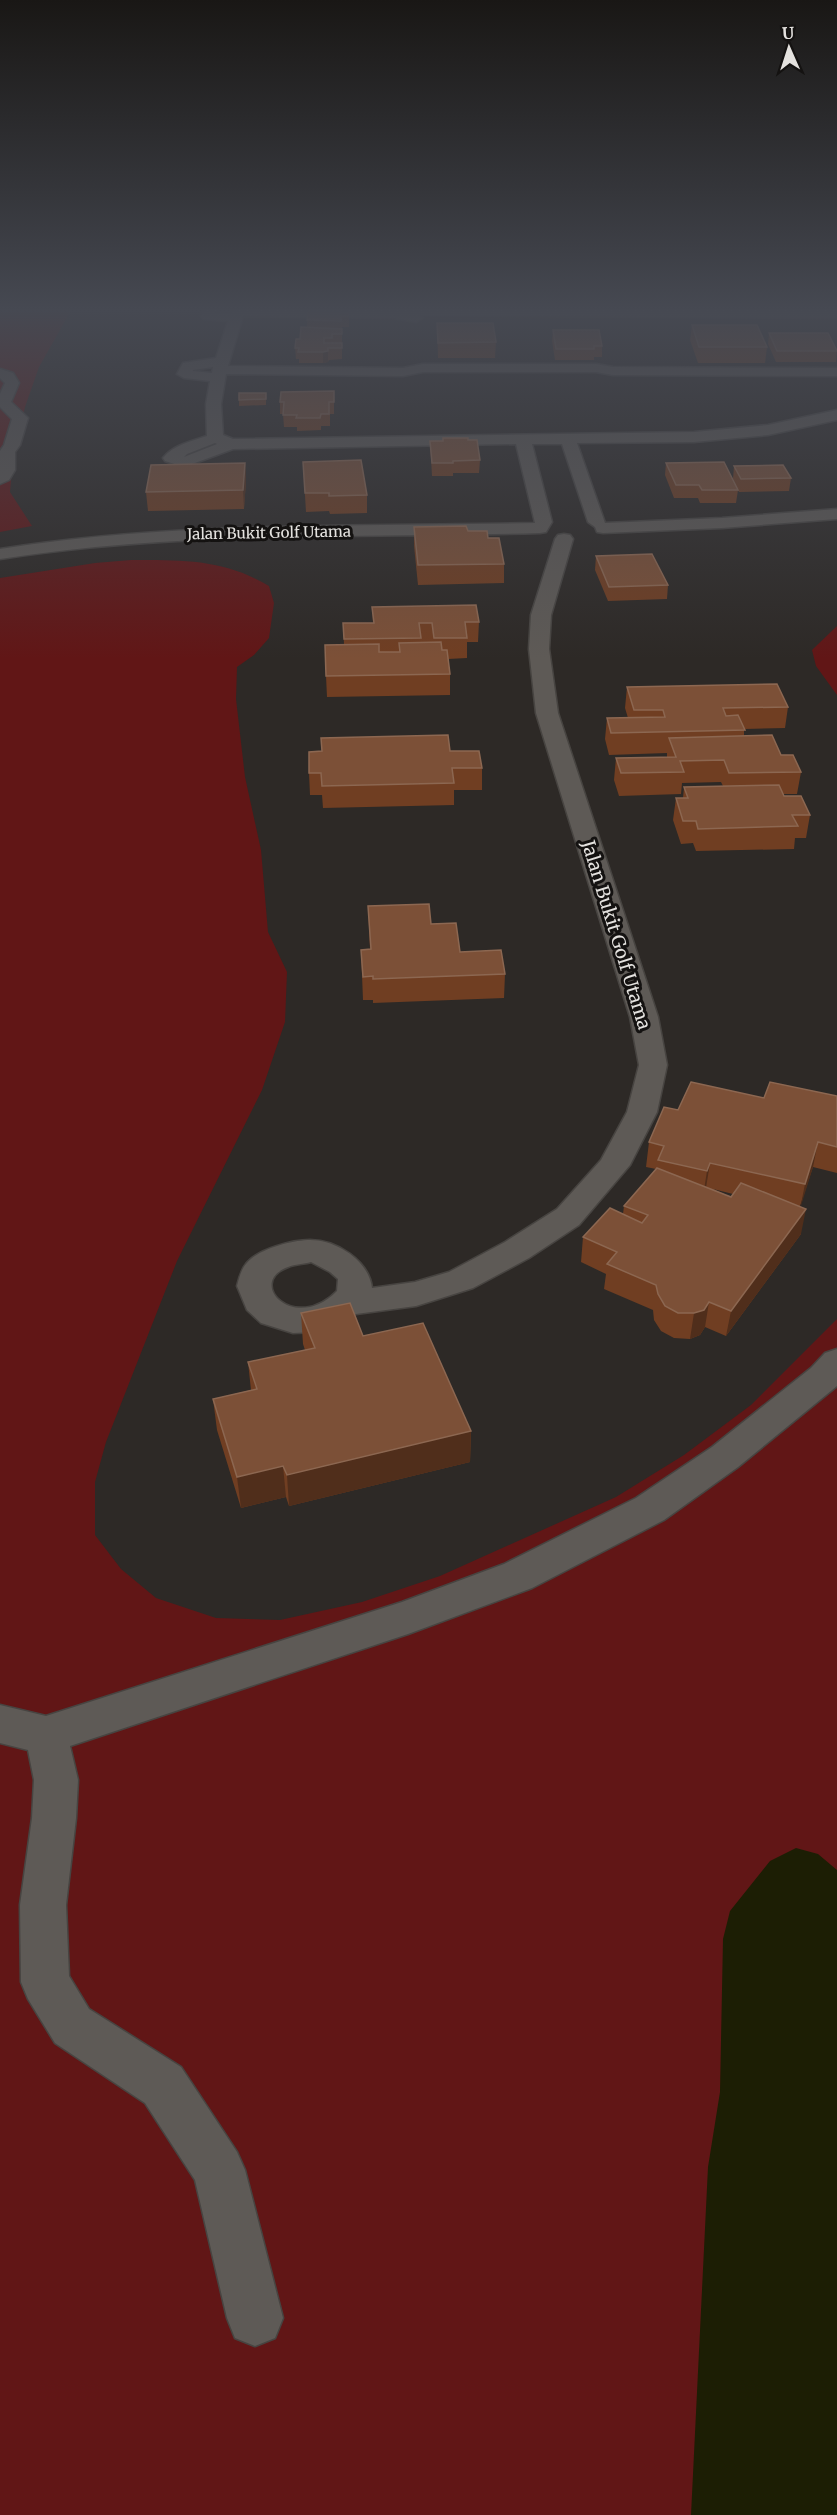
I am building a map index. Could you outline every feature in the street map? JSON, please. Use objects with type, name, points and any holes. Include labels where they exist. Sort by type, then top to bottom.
[{"type":"street","points":[[0,479],[10,466],[8,452],[18,424]]},
{"type":"street","points":[[215,438],[216,424]]},
{"type":"street","points":[[231,444],[215,438],[181,451],[171,458],[179,462],[194,459],[231,444],[524,440],[736,434],[794,424]]},
{"type":"street","points":[[568,439],[583,528],[722,523],[837,514]]},
{"type":"street","points":[[524,440],[541,525]]},
{"type":"street","name":"Jalan Bukit Golf Utama","points":[[0,554],[54,545],[202,534],[541,525],[583,528],[541,615],[539,649],[548,713],[644,1017],[652,1065],[642,1112],[614,1165],[568,1218],[517,1250],[461,1280],[416,1294],[346,1304]]},
{"type":"street","points":[[0,1724],[46,1735],[408,1617],[518,1576],[650,1509],[725,1457],[824,1377],[837,1362]]},
{"type":"street","points":[[46,1735],[56,1780],[54,1818],[43,1905],[45,1982],[72,2026],[163,2085],[219,2170],[255,2318]]},
{"type":"shaded area","points":[[0,424],[21,424],[10,492],[32,526],[0,532]]},
{"type":"shaded area","points":[[131,560],[186,561],[219,566],[252,577],[269,586],[274,603],[269,638],[254,655],[237,667],[236,699],[245,777],[261,850],[268,932],[287,972],[285,1022],[262,1090],[177,1261],[106,1442],[95,1482],[95,1535],[121,1569],[156,1598],[216,1618],[280,1620],[362,1602],[440,1576],[616,1497],[684,1455],[751,1405],[837,1319],[837,2515],[0,2515],[0,578],[95,563]]},
{"type":"shaded area","points":[[837,626],[837,695],[816,666],[812,650]]},
{"type":"shaded area","points":[[796,1848],[818,1854],[837,1870],[837,2515],[691,2515],[708,2167],[720,2092],[723,1939],[730,1911],[770,1861]]},
{"type":"building","points":[[443,438],[477,440],[480,460],[432,463],[430,441],[443,441]]},
{"type":"building","points":[[361,460],[367,495],[329,496],[329,493],[305,493],[303,462]]},
{"type":"building","points":[[724,462],[738,490],[702,490],[699,485],[676,485],[666,463]]},
{"type":"building","points":[[245,463],[243,490],[146,492],[151,465]]},
{"type":"building","points":[[783,465],[791,478],[741,479],[734,466]]},
{"type":"building","points":[[466,526],[468,531],[487,531],[488,538],[499,538],[504,564],[418,565],[414,527]]},
{"type":"building","points":[[652,554],[668,585],[609,587],[596,556]]},
{"type":"building","points":[[476,605],[479,622],[465,622],[467,638],[434,638],[432,623],[419,623],[421,638],[344,639],[343,623],[374,623],[372,607]]},
{"type":"building","points":[[441,642],[442,650],[447,650],[450,674],[326,676],[325,645],[379,644],[379,652],[400,652],[399,643]]},
{"type":"building","points":[[777,684],[788,707],[723,708],[726,716],[738,715],[745,730],[611,733],[607,718],[665,717],[663,710],[634,710],[627,687]]},
{"type":"building","points":[[448,735],[450,751],[479,751],[482,768],[452,768],[454,783],[322,786],[321,773],[309,773],[309,752],[322,751],[321,738]]},
{"type":"building","points":[[772,735],[781,755],[793,755],[801,772],[729,773],[724,760],[680,761],[684,772],[621,773],[616,758],[676,757],[669,738]]},
{"type":"building","points":[[779,785],[784,796],[801,796],[810,815],[792,815],[798,826],[698,829],[696,821],[683,821],[676,798],[688,798],[684,787]]},
{"type":"building","points":[[429,904],[431,924],[456,923],[460,952],[501,950],[505,974],[373,979],[373,976],[363,977],[361,950],[371,949],[368,906]]},
{"type":"building","points":[[691,1082],[764,1098],[770,1082],[837,1096],[837,1147],[818,1142],[805,1184],[710,1163],[707,1171],[658,1160],[664,1146],[649,1142],[664,1107],[678,1110]]},
{"type":"building","points":[[657,1168],[731,1197],[741,1183],[806,1209],[731,1311],[709,1302],[704,1310],[694,1313],[678,1313],[665,1306],[656,1285],[607,1264],[617,1252],[583,1237],[610,1208],[642,1223],[648,1215],[624,1206]]},
{"type":"building","points":[[350,1303],[363,1336],[423,1323],[471,1431],[287,1475],[283,1466],[237,1477],[213,1399],[257,1389],[248,1362],[315,1348],[301,1313]]}]
